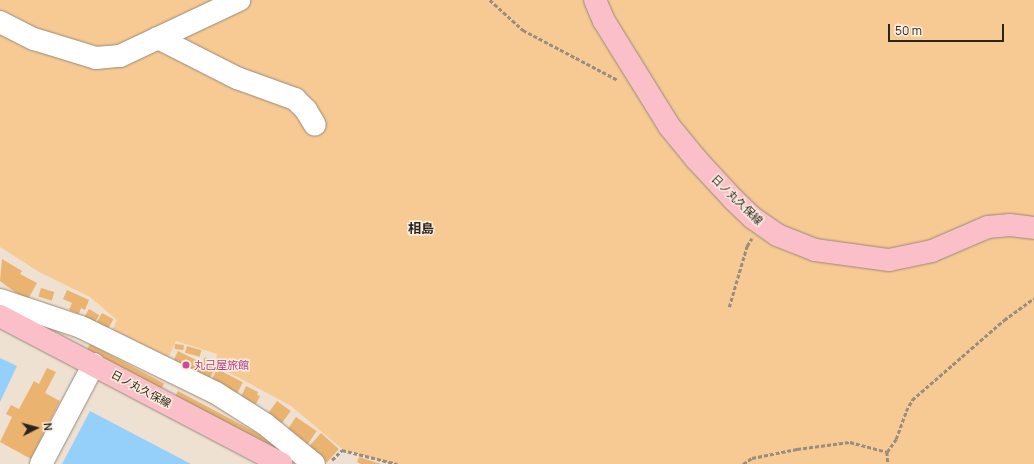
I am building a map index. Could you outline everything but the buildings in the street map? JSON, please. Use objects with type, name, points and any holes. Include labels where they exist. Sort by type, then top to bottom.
[{"type":"main road","name":"日ノ丸久保線","points":[[595,0],[604,22],[645,90],[696,159],[761,224],[782,237],[814,250],[889,260],[932,251],[988,227],[1010,225],[1034,228]]},
{"type":"main road","name":"日ノ丸久保線","points":[[0,316],[282,464]]},
{"type":"street","points":[[0,22],[34,38],[96,58],[120,56],[240,0]]},
{"type":"street","points":[[158,38],[237,78],[295,99],[306,110],[315,125]]},
{"type":"street","points":[[0,300],[81,327],[216,393],[265,424],[314,464]]},
{"type":"street","points":[[41,464],[94,364]]},
{"type":"path","points":[[490,0],[523,30],[635,89],[645,90]]},
{"type":"path","points":[[729,307],[747,246],[761,224]]},
{"type":"path","points":[[888,464],[887,452],[896,439],[906,411],[912,400],[1016,310],[1034,298]]},
{"type":"path","points":[[743,464],[752,458],[831,443],[850,442],[887,452]]},
{"type":"path","points":[[327,464],[342,450],[397,464]]},
{"type":"shaded area","points":[[0,0],[1034,0],[1034,464],[391,464],[342,449],[291,406],[215,365],[217,354],[176,341],[166,363],[111,333],[117,320],[90,297],[39,272],[0,247]]},
{"type":"water","points":[[0,358],[17,366],[0,402]]},
{"type":"water","points":[[90,411],[191,464],[62,464]]},
{"type":"place","name":"丸己屋旅館","points":[[186,365]]},
{"type":"district","name":"相島","points":[[421,228]]}]
